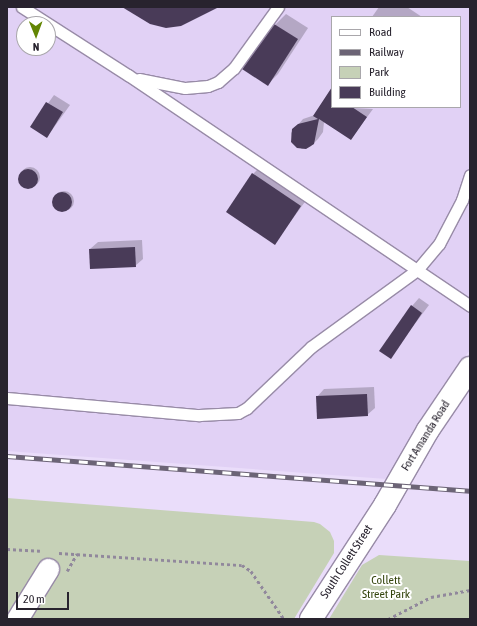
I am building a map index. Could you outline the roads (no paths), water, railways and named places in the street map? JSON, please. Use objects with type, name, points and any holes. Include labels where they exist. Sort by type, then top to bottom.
[{"type":"street","name":"Fort Amanda Road","points":[[385,505],[428,430],[470,368]]},
{"type":"street","name":"South Collett Street","points":[[311,619],[385,505]]},
{"type":"street","points":[[17,619],[49,558]]},
{"type":"lane","points":[[22,7],[128,75],[470,306]]},
{"type":"lane","points":[[128,75],[153,82],[186,88],[208,86],[218,82],[234,68],[278,7]]},
{"type":"lane","points":[[7,398],[198,415],[238,413],[253,403],[311,347],[417,270],[439,244],[462,200],[470,175]]},
{"type":"railway","points":[[7,456],[470,491]]},
{"type":"park label","name":"Collett Street Park","points":[[386,588]]}]
